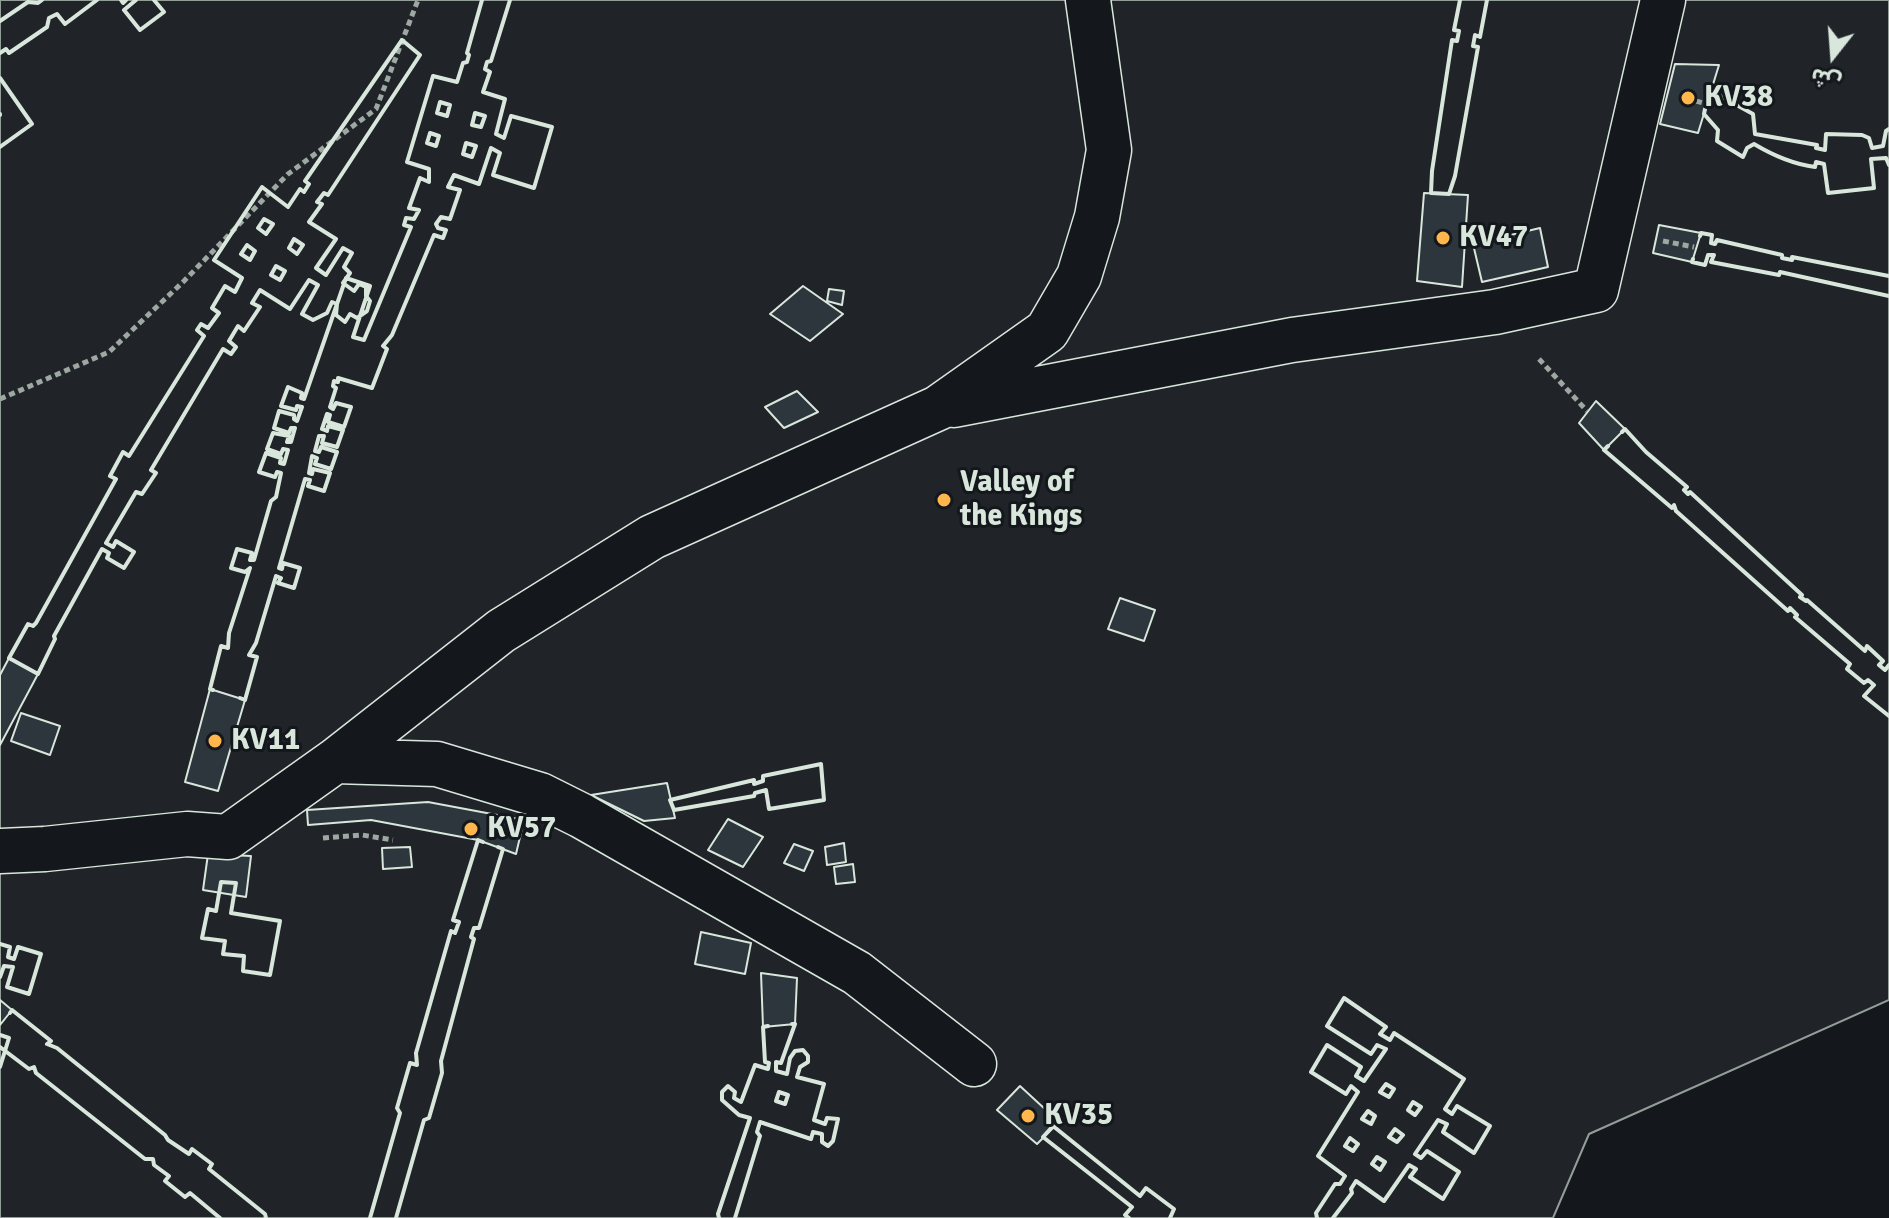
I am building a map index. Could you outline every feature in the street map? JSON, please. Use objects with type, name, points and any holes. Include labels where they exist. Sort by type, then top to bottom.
[{"type":"street","points":[[0,851],[187,834],[228,837],[335,761],[501,631],[652,537],[938,408],[1047,331],[1079,276],[1097,217],[1109,150],[1088,0]]},
{"type":"street","points":[[938,408],[1292,340],[1495,312],[1596,290],[1663,0]]},
{"type":"street","points":[[335,761],[437,764],[540,795],[595,823],[857,973],[974,1064]]},
{"type":"path","points":[[0,399],[109,352],[184,281],[288,174],[376,109],[418,0]]},
{"type":"shaded area","name":"Valley of the Kings","points":[[0,0],[1889,0],[1889,1000],[1589,1134],[1553,1218],[0,1218]]},
{"type":"building","name":"KV38","points":[[1675,64],[1719,65],[1698,133],[1660,124]]},
{"type":"building","name":"KV47","points":[[1424,193],[1468,195],[1462,287],[1417,281]]},
{"type":"building","points":[[1659,225],[1701,233],[1692,262],[1653,253]]},
{"type":"building","points":[[1540,228],[1548,267],[1482,282],[1473,244]]},
{"type":"building","points":[[803,286],[843,314],[810,341],[770,314]]},
{"type":"building","points":[[829,289],[844,291],[842,305],[827,301]]},
{"type":"building","points":[[797,391],[818,412],[784,428],[765,407]]},
{"type":"building","points":[[1596,401],[1625,429],[1604,450],[1579,423]]},
{"type":"building","points":[[1120,598],[1155,610],[1144,641],[1108,629]]},
{"type":"building","points":[[9,658],[38,674],[0,745],[0,675]]},
{"type":"building","name":"KV11","points":[[210,689],[245,700],[218,791],[185,782]]},
{"type":"building","points":[[21,713],[60,726],[50,755],[11,741]]},
{"type":"building","points":[[667,783],[675,818],[644,821],[591,795]]},
{"type":"building","name":"KV57","points":[[428,802],[524,820],[516,854],[478,840],[371,820],[308,825],[307,810]]},
{"type":"building","points":[[728,819],[763,837],[743,867],[708,850]]},
{"type":"building","points":[[844,843],[846,862],[827,865],[825,847]]},
{"type":"building","points":[[794,844],[813,851],[804,871],[784,863]]},
{"type":"building","points":[[410,847],[412,867],[383,869],[382,848]]},
{"type":"building","points":[[208,854],[251,856],[246,897],[203,890]]},
{"type":"building","points":[[853,864],[855,882],[836,884],[834,867]]},
{"type":"building","points":[[701,932],[751,943],[745,974],[695,964]]},
{"type":"building","points":[[761,973],[797,978],[795,1024],[763,1027]]},
{"type":"building","points":[[0,1000],[12,1010],[0,1025]]},
{"type":"building","name":"KV35","points":[[1020,1086],[1059,1122],[1037,1144],[997,1110]]},
{"type":"wall","points":[[0,21],[28,2],[38,3],[42,0]]},
{"type":"wall","points":[[0,53],[6,49],[9,53],[47,27],[49,18],[57,14],[65,24],[97,0]]},
{"type":"wall","points":[[121,0],[123,3],[126,0]]},
{"type":"wall","points":[[136,0],[124,10],[140,30],[164,12],[154,0]]},
{"type":"wall","points":[[213,690],[210,689],[221,646],[228,648],[229,633],[250,568],[245,572],[231,568],[237,549],[252,553],[250,560],[254,560],[281,473],[277,472],[275,477],[259,472],[266,453],[281,458],[280,463],[284,464],[288,450],[283,449],[281,454],[267,449],[273,433],[289,436],[287,442],[291,442],[295,428],[291,428],[289,433],[274,428],[279,411],[294,415],[297,421],[302,407],[297,406],[296,410],[281,406],[288,387],[302,393],[301,398],[304,399],[346,278],[370,286],[353,337],[364,340],[411,227],[404,225],[406,218],[414,219],[419,210],[409,208],[420,178],[429,182],[429,169],[407,162],[433,76],[457,82],[463,63],[467,62],[482,0]]},
{"type":"wall","points":[[240,698],[245,700],[257,657],[249,655],[256,643],[276,576],[281,578],[278,583],[294,588],[300,568],[283,563],[282,569],[279,568],[305,479],[310,480],[308,486],[324,491],[330,473],[313,469],[312,474],[309,473],[312,456],[317,458],[315,464],[331,469],[337,452],[321,447],[319,452],[315,451],[319,436],[324,436],[322,443],[337,447],[343,430],[328,426],[327,431],[322,429],[327,414],[330,415],[328,422],[344,427],[351,407],[336,403],[333,409],[330,407],[336,388],[334,381],[338,382],[338,378],[372,388],[387,349],[383,346],[392,335],[434,235],[443,238],[446,230],[438,228],[436,224],[441,217],[450,219],[460,190],[448,187],[454,175],[479,184],[491,148],[500,153],[493,175],[534,188],[552,127],[511,116],[504,138],[496,134],[505,99],[483,92],[490,72],[485,69],[487,62],[491,61],[510,0]]},
{"type":"wall","points":[[1460,0],[1454,30],[1459,31],[1457,41],[1452,40],[1431,193],[1449,194],[1455,176],[1478,47],[1473,46],[1475,35],[1480,37],[1487,0]]},
{"type":"wall","points":[[402,40],[420,55],[328,195],[324,193],[317,202],[322,204],[309,222],[336,239],[316,268],[326,275],[343,248],[352,253],[344,267],[350,273],[343,283],[354,291],[359,284],[366,287],[366,296],[370,301],[367,311],[357,318],[350,314],[345,322],[336,315],[337,304],[332,302],[327,313],[313,320],[302,314],[318,285],[309,280],[290,309],[260,290],[252,303],[260,307],[244,331],[238,326],[229,341],[236,347],[231,354],[223,349],[151,470],[156,473],[142,494],[136,492],[106,543],[113,547],[116,541],[134,552],[124,568],[107,558],[109,553],[102,549],[54,636],[38,674],[9,658],[28,624],[33,626],[36,623],[116,479],[110,476],[123,452],[129,456],[204,336],[197,330],[201,324],[208,328],[219,313],[212,308],[225,286],[235,292],[242,278],[214,260],[262,187],[288,207],[300,189],[304,192],[309,184],[305,181],[402,40]]},
{"type":"wall","points":[[0,78],[32,124],[0,147]]},
{"type":"wall","points":[[1710,94],[1711,91],[1753,114],[1755,134],[1817,145],[1816,148],[1825,150],[1826,134],[1862,135],[1869,138],[1872,148],[1883,146],[1889,129]]},
{"type":"wall","points":[[440,102],[450,105],[447,116],[437,113],[440,102]]},
{"type":"wall","points":[[1705,109],[1704,114],[1718,130],[1717,141],[1743,157],[1747,148],[1754,144],[1799,164],[1815,167],[1816,162],[1824,164],[1828,193],[1874,188],[1871,159],[1886,158],[1889,165]]},
{"type":"wall","points":[[475,113],[485,116],[481,127],[472,125],[475,113]]},
{"type":"wall","points":[[430,133],[439,136],[436,146],[427,143],[430,133]]},
{"type":"wall","points":[[466,143],[476,146],[472,157],[463,154],[466,143]]},
{"type":"wall","points":[[264,219],[273,224],[266,234],[258,228],[264,219]]},
{"type":"wall","points":[[1700,236],[1701,233],[1712,235],[1711,243],[1715,244],[1717,240],[1782,255],[1782,258],[1792,260],[1792,257],[1889,276]]},
{"type":"wall","points":[[294,239],[303,245],[297,254],[289,248],[294,239]]},
{"type":"wall","points":[[247,245],[255,251],[250,260],[241,254],[247,245]]},
{"type":"wall","points":[[1693,259],[1692,262],[1705,265],[1708,255],[1714,255],[1711,262],[1779,275],[1780,272],[1889,296]]},
{"type":"wall","points":[[276,266],[285,271],[280,280],[271,275],[276,266]]},
{"type":"wall","points":[[1622,432],[1625,429],[1646,452],[1687,487],[1684,490],[1688,494],[1690,492],[1802,595],[1800,597],[1865,651],[1867,646],[1883,661],[1879,665],[1885,670],[1889,665]]},
{"type":"wall","points":[[1608,446],[1604,450],[1672,508],[1674,505],[1676,511],[1788,611],[1790,608],[1797,615],[1795,617],[1850,664],[1847,669],[1864,683],[1868,680],[1874,685],[1864,696],[1889,716]]},
{"type":"wall","points":[[821,764],[824,800],[769,809],[766,790],[754,796],[674,810],[670,800],[754,780],[754,784],[763,781],[763,776],[821,764]]},
{"type":"wall","points":[[370,1218],[400,1113],[397,1108],[410,1063],[417,1065],[416,1053],[451,931],[455,933],[459,922],[453,920],[478,840],[483,842]]},
{"type":"wall","points":[[396,1218],[424,1120],[429,1118],[442,1073],[441,1061],[474,939],[471,937],[474,928],[479,928],[503,849],[498,847]]},
{"type":"wall","points":[[221,882],[236,883],[231,913],[280,921],[270,975],[243,971],[244,956],[223,954],[225,941],[202,938],[208,909],[216,911],[221,882]]},
{"type":"wall","points":[[0,944],[10,947],[8,957],[14,959],[18,947],[41,954],[29,994],[7,987],[13,967],[4,966],[0,977]]},
{"type":"wall","points":[[1317,1218],[1316,1213],[1335,1184],[1340,1184],[1345,1176],[1318,1156],[1358,1092],[1351,1086],[1346,1094],[1311,1072],[1327,1045],[1361,1067],[1356,1076],[1364,1081],[1386,1049],[1377,1045],[1371,1054],[1327,1026],[1344,998],[1386,1027],[1380,1034],[1390,1040],[1394,1033],[1464,1079],[1445,1109],[1452,1114],[1457,1106],[1490,1126],[1474,1153],[1443,1132],[1447,1124],[1438,1120],[1415,1154],[1421,1158],[1427,1151],[1459,1172],[1443,1199],[1410,1177],[1416,1169],[1409,1165],[1384,1201],[1356,1181],[1352,1193],[1333,1218]]},
{"type":"wall","points":[[10,1013],[12,1010],[51,1041],[47,1044],[57,1048],[168,1140],[189,1154],[192,1149],[212,1164],[209,1169],[266,1218]]},
{"type":"wall","points":[[735,1218],[760,1136],[757,1132],[760,1122],[811,1139],[813,1132],[822,1134],[822,1142],[828,1146],[833,1141],[838,1119],[827,1118],[825,1124],[814,1120],[824,1084],[797,1077],[800,1067],[808,1062],[808,1056],[803,1050],[795,1051],[790,1058],[787,1074],[776,1071],[776,1062],[781,1063],[795,1024],[792,1024]]},
{"type":"wall","points":[[719,1218],[750,1118],[739,1115],[722,1100],[722,1092],[728,1086],[735,1092],[734,1098],[741,1102],[755,1065],[768,1069],[763,1027],[768,1026]]},
{"type":"wall","points":[[0,1035],[9,1038],[0,1067]]},
{"type":"wall","points":[[0,1047],[29,1069],[34,1067],[36,1073],[145,1159],[153,1159],[154,1165],[169,1176],[165,1181],[185,1197],[190,1193],[220,1218]]},
{"type":"wall","points":[[1386,1084],[1394,1089],[1389,1097],[1380,1092],[1386,1084]]},
{"type":"wall","points":[[779,1092],[788,1095],[785,1104],[776,1101],[779,1092]]},
{"type":"wall","points":[[1413,1102],[1421,1107],[1415,1115],[1408,1110],[1413,1102]]},
{"type":"wall","points":[[1368,1111],[1375,1116],[1371,1124],[1362,1119],[1368,1111]]},
{"type":"wall","points":[[1129,1218],[1125,1215],[1132,1207],[1043,1137],[1053,1126],[1140,1196],[1146,1188],[1174,1209],[1170,1218]]},
{"type":"wall","points":[[1395,1129],[1403,1135],[1397,1142],[1389,1137],[1395,1129]]},
{"type":"wall","points":[[1350,1138],[1358,1144],[1353,1151],[1345,1146],[1350,1138]]},
{"type":"wall","points":[[1377,1157],[1385,1162],[1380,1170],[1372,1164],[1377,1157]]},
{"type":"place","name":"KV38","points":[[1688,98]]},
{"type":"place","name":"KV47","points":[[1443,238]]},
{"type":"place","name":"Valley of the Kings","points":[[944,500]]},
{"type":"place","name":"KV11","points":[[215,741]]},
{"type":"place","name":"KV57","points":[[471,829]]},
{"type":"place","name":"KV35","points":[[1028,1116]]}]
